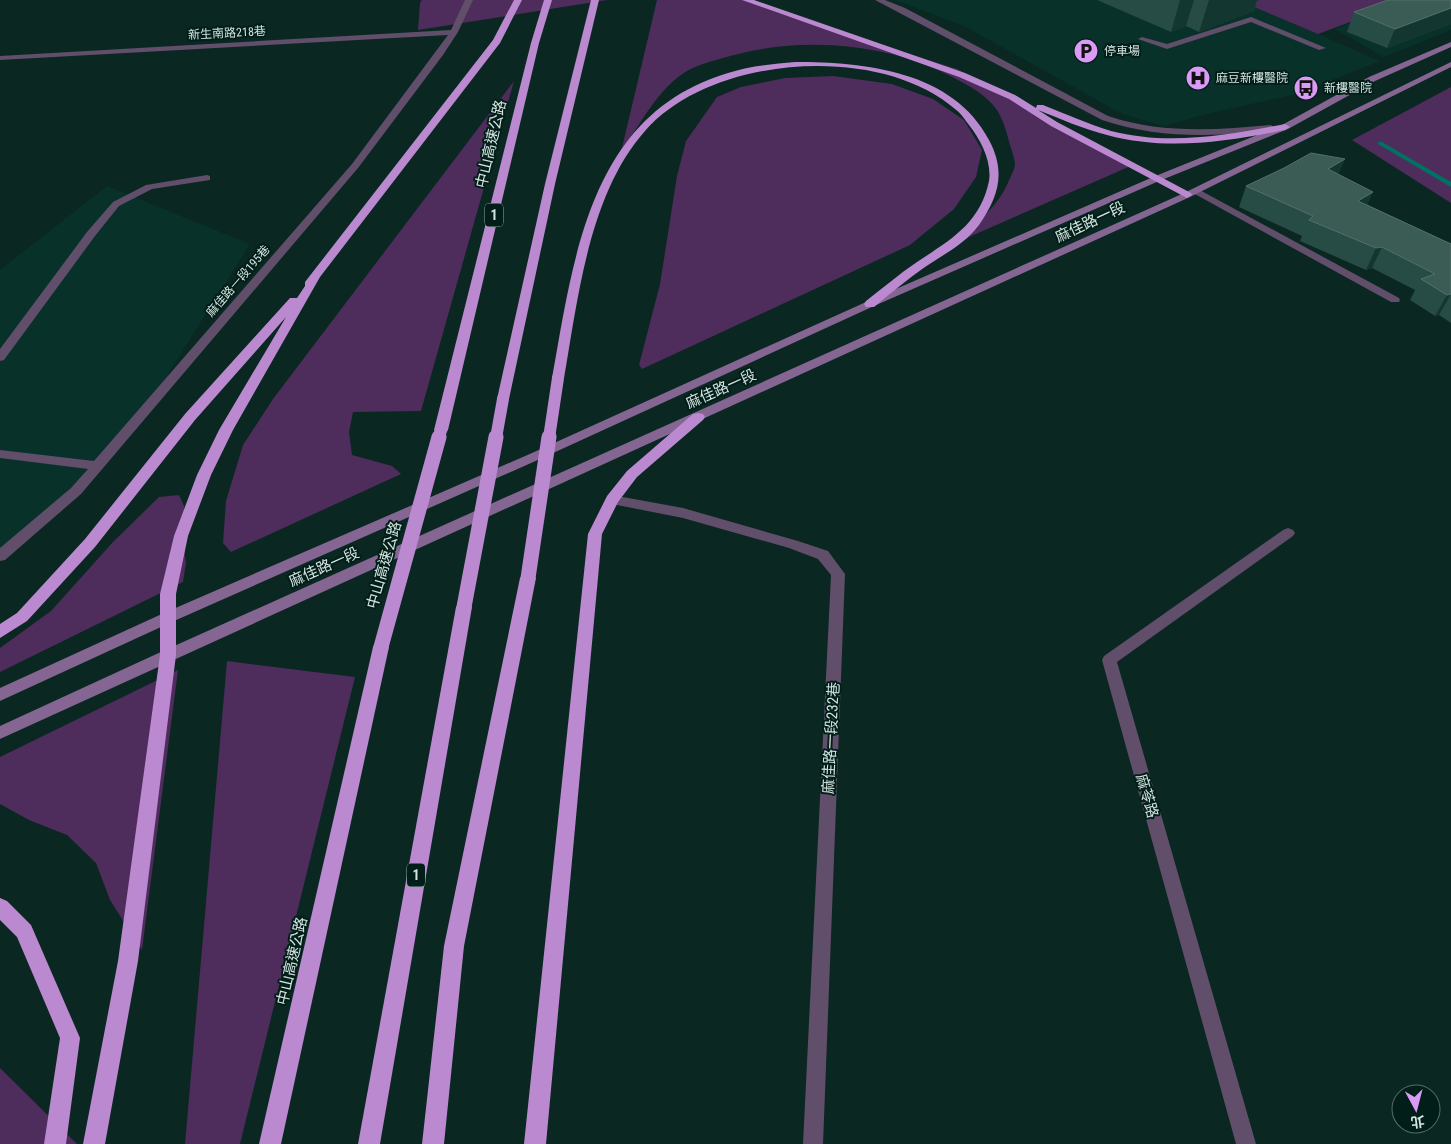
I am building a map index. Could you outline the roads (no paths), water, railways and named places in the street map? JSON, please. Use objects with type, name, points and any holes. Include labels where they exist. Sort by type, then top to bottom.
[{"type":"highway","points":[[0,632],[22,617],[90,542],[190,417],[315,278],[497,41],[518,0]]},
{"type":"highway","name":"中山高速公路","points":[[270,1144],[381,647],[441,430],[535,43],[548,0]]},
{"type":"highway","name":"1","points":[[369,1144],[464,607],[503,400],[550,184],[596,0]]},
{"type":"highway","points":[[746,0],[953,72],[1012,97],[1109,133],[1152,140],[1191,141],[1223,139],[1285,127]]},
{"type":"highway","points":[[433,1144],[454,946],[528,578],[558,378],[576,279],[593,215],[621,158],[646,124],[672,103],[698,88],[732,75],[761,68],[792,65],[839,65],[881,72],[911,80],[932,89],[953,102],[973,121],[990,150],[994,179],[986,204],[966,233],[870,304]]},
{"type":"highway","points":[[1012,97],[1054,124],[1156,179],[1191,193]]},
{"type":"highway","points":[[94,1144],[128,961],[168,655],[168,594],[181,536],[204,475],[226,430],[315,278]]},
{"type":"highway","points":[[535,1144],[595,534],[612,500],[632,474],[698,417]]},
{"type":"highway","points":[[0,907],[24,931],[70,1038],[55,1144]]},
{"type":"main road","name":"麻佳路一段","points":[[0,695],[169,617],[528,460],[870,304],[1156,179],[1285,127],[1372,79],[1451,44]]},
{"type":"main road","name":"麻佳路一段","points":[[0,733],[168,655],[1191,193],[1451,64]]},
{"type":"street","name":"麻佳路一段195巷","points":[[0,556],[76,491],[355,166],[440,55],[454,32],[469,0]]},
{"type":"street","points":[[879,0],[902,10],[1105,118],[1120,124],[1148,129],[1219,133],[1285,127]]},
{"type":"street","points":[[1142,39],[1167,47],[1251,18],[1322,48]]},
{"type":"street","name":"新生南路218巷","points":[[0,58],[454,32]]},
{"type":"street","points":[[1191,193],[1395,300]]},
{"type":"street","points":[[0,454],[98,466]]},
{"type":"street","name":"麻佳路一段232巷","points":[[612,500],[683,513],[793,544],[823,555],[838,574],[814,1144]]},
{"type":"street","name":"麻苓路","points":[[1246,1144],[1108,660],[1288,533]]},
{"type":"lane","points":[[0,357],[91,234],[116,204],[149,187],[207,178]]},
{"type":"waterway","points":[[1380,143],[1451,185]]},
{"type":"place","name":"停車場","points":[[1086,51]]},
{"type":"place","name":"麻豆新樓醫院","points":[[1198,78]]},
{"type":"place","name":"新樓醫院","points":[[1306,88]]}]
